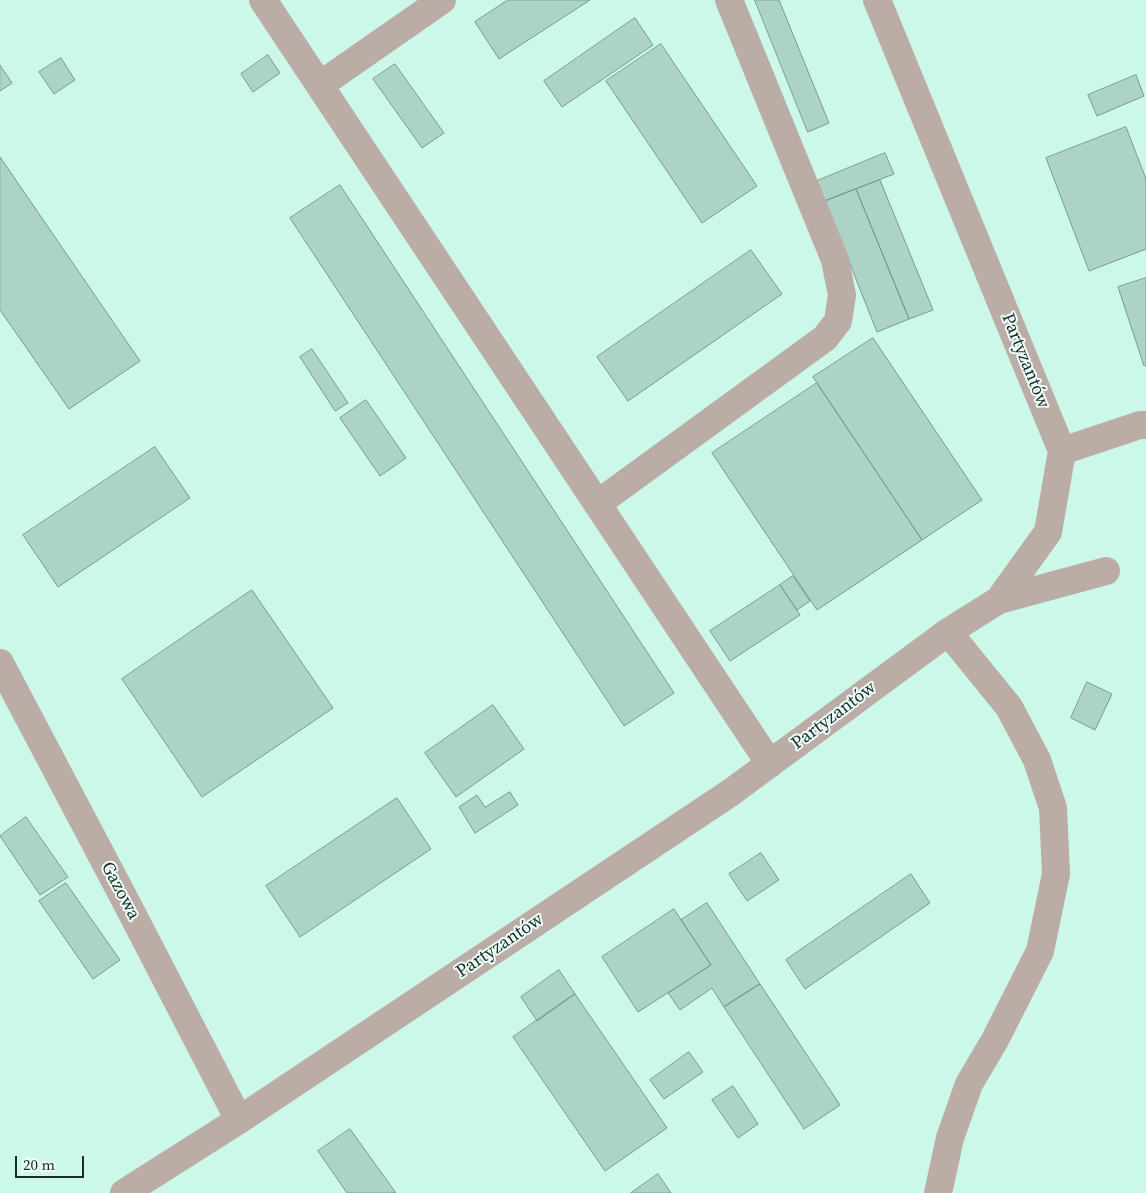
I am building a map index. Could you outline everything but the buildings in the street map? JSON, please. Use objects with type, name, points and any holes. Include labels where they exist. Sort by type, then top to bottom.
[{"type":"street","points":[[263,0],[770,764]]},
{"type":"street","points":[[320,85],[442,0]]},
{"type":"street","points":[[597,504],[825,338],[838,321],[842,294],[835,260],[729,0]]},
{"type":"street","name":"Partyzantów","points":[[124,1193],[239,1120],[730,793],[948,632],[999,600],[1048,532],[1062,451],[877,0]]},
{"type":"street","points":[[1062,451],[1140,425],[1146,425]]},
{"type":"street","points":[[999,600],[1106,571]]},
{"type":"street","points":[[938,1193],[950,1138],[969,1084],[995,1040],[1040,951],[1056,874],[1053,808],[1037,760],[1009,706],[948,632]]},
{"type":"street","name":"Gazowa","points":[[0,664],[239,1120]]}]
